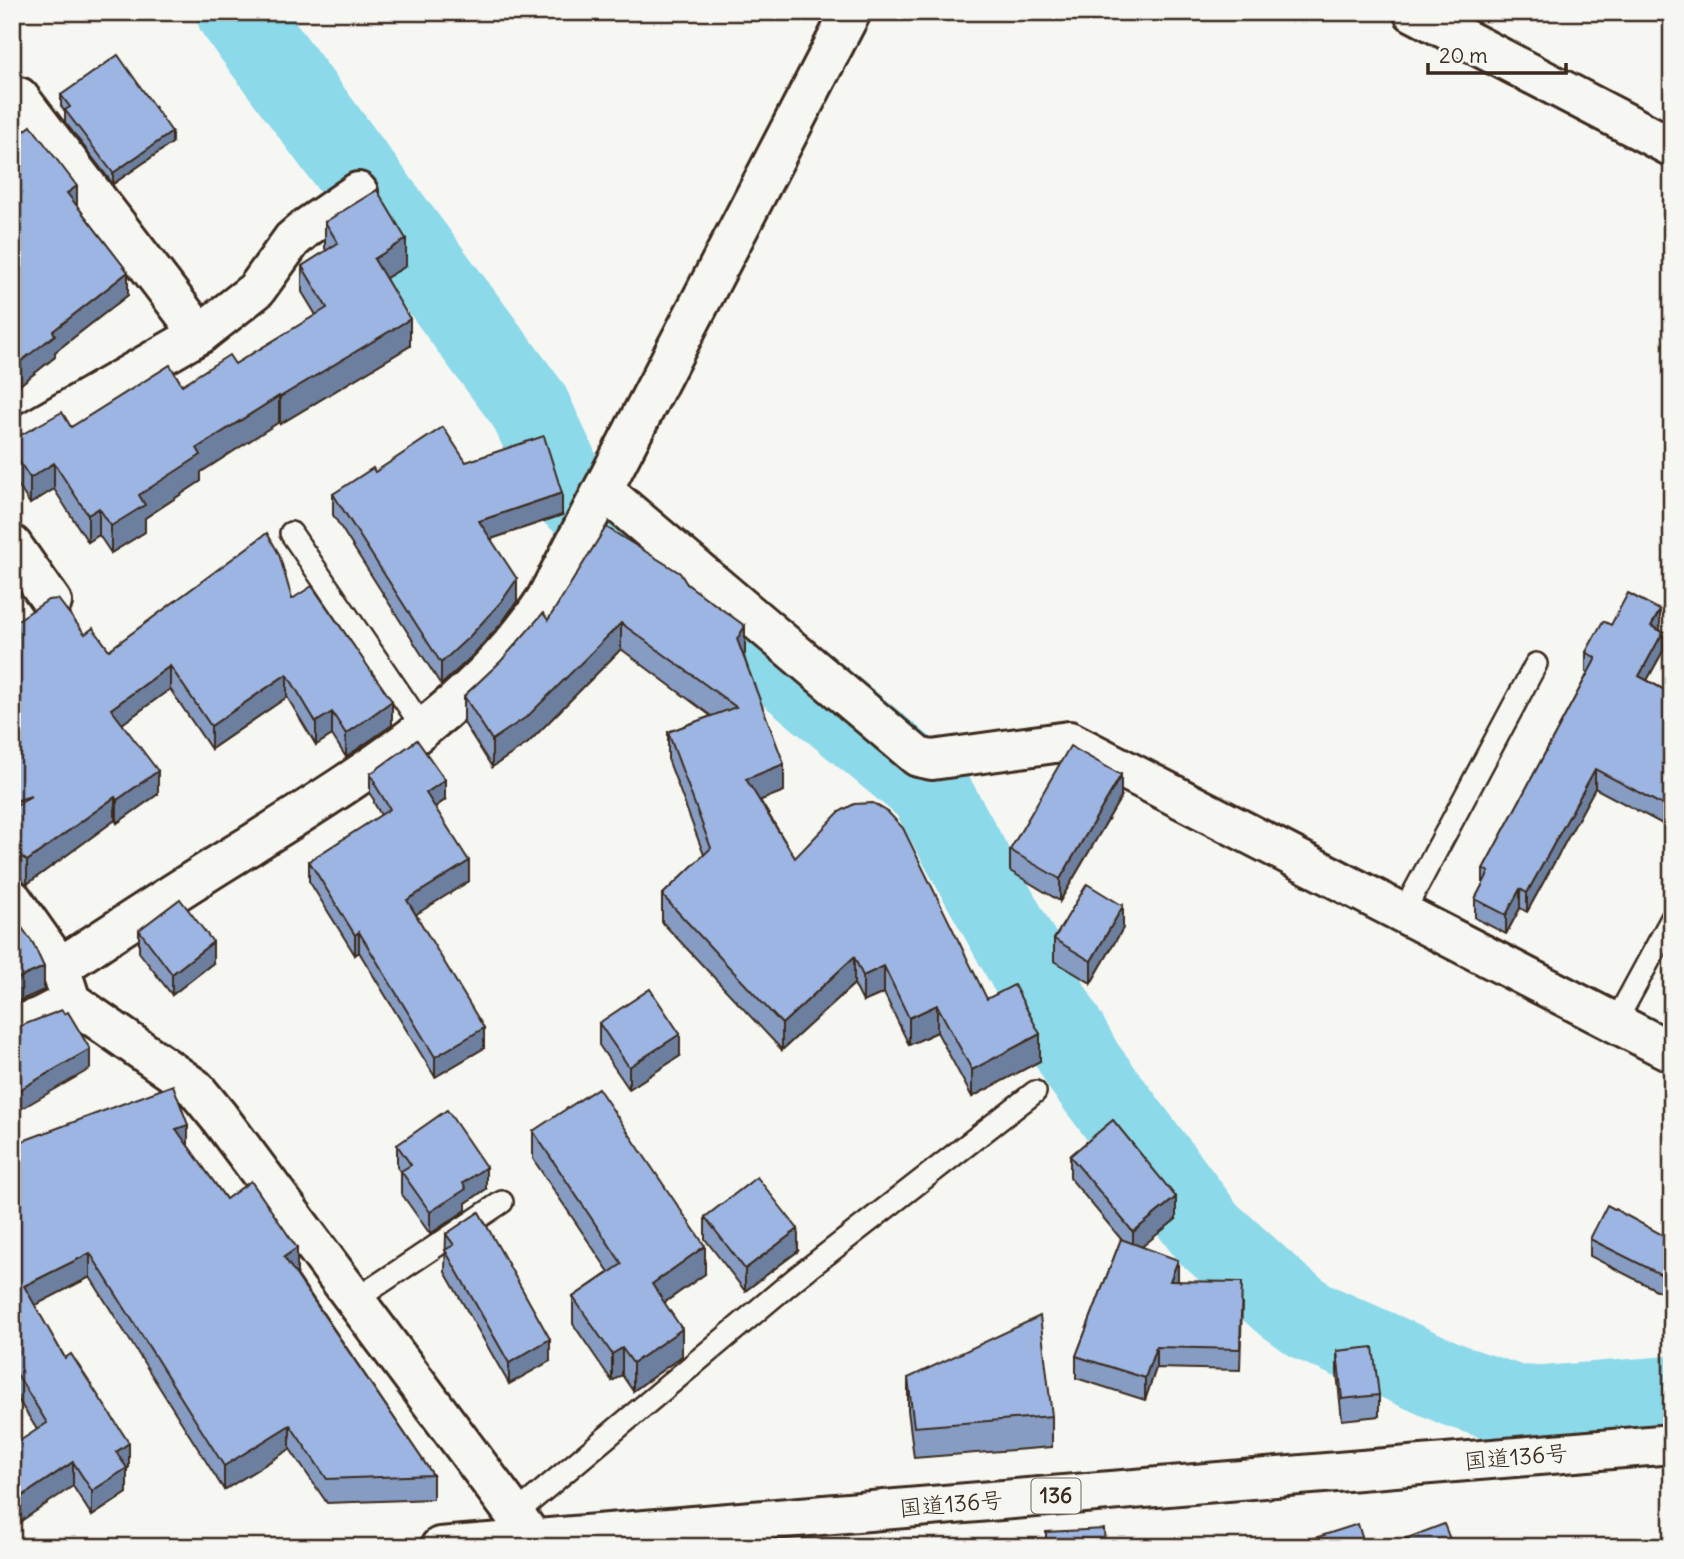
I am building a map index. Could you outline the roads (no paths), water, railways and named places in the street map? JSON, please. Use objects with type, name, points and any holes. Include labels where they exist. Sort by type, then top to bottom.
[{"type":"main road","points":[[12,1027],[40,1017],[66,984],[424,729],[498,662],[527,630],[546,599],[851,12]]},
{"type":"main road","points":[[1413,12],[1672,147]]},
{"type":"main road","points":[[12,102],[19,97],[200,334]]},
{"type":"main road","points":[[12,442],[200,334],[256,290],[292,240],[358,192]]},
{"type":"main road","points":[[603,490],[918,757],[932,760],[1069,741],[1672,1052]]},
{"type":"main road","points":[[12,545],[51,602]]},
{"type":"main road","points":[[12,899],[66,984],[195,1088],[528,1534]]},
{"type":"main road","name":"国道136号","points":[[440,1547],[528,1534],[1672,1444]]},
{"type":"lane","points":[[291,533],[424,729]]},
{"type":"lane","points":[[1404,913],[1536,664]]},
{"type":"lane","points":[[1615,1023],[1672,918]]},
{"type":"lane","points":[[528,1534],[796,1278],[1035,1092]]},
{"type":"lane","points":[[355,1300],[502,1202]]},
{"type":"waterway","points":[[237,12],[529,406],[567,489],[929,789],[1083,1066],[1207,1232],[1281,1299],[1313,1322],[1458,1387],[1515,1406],[1544,1407],[1672,1397]]}]
